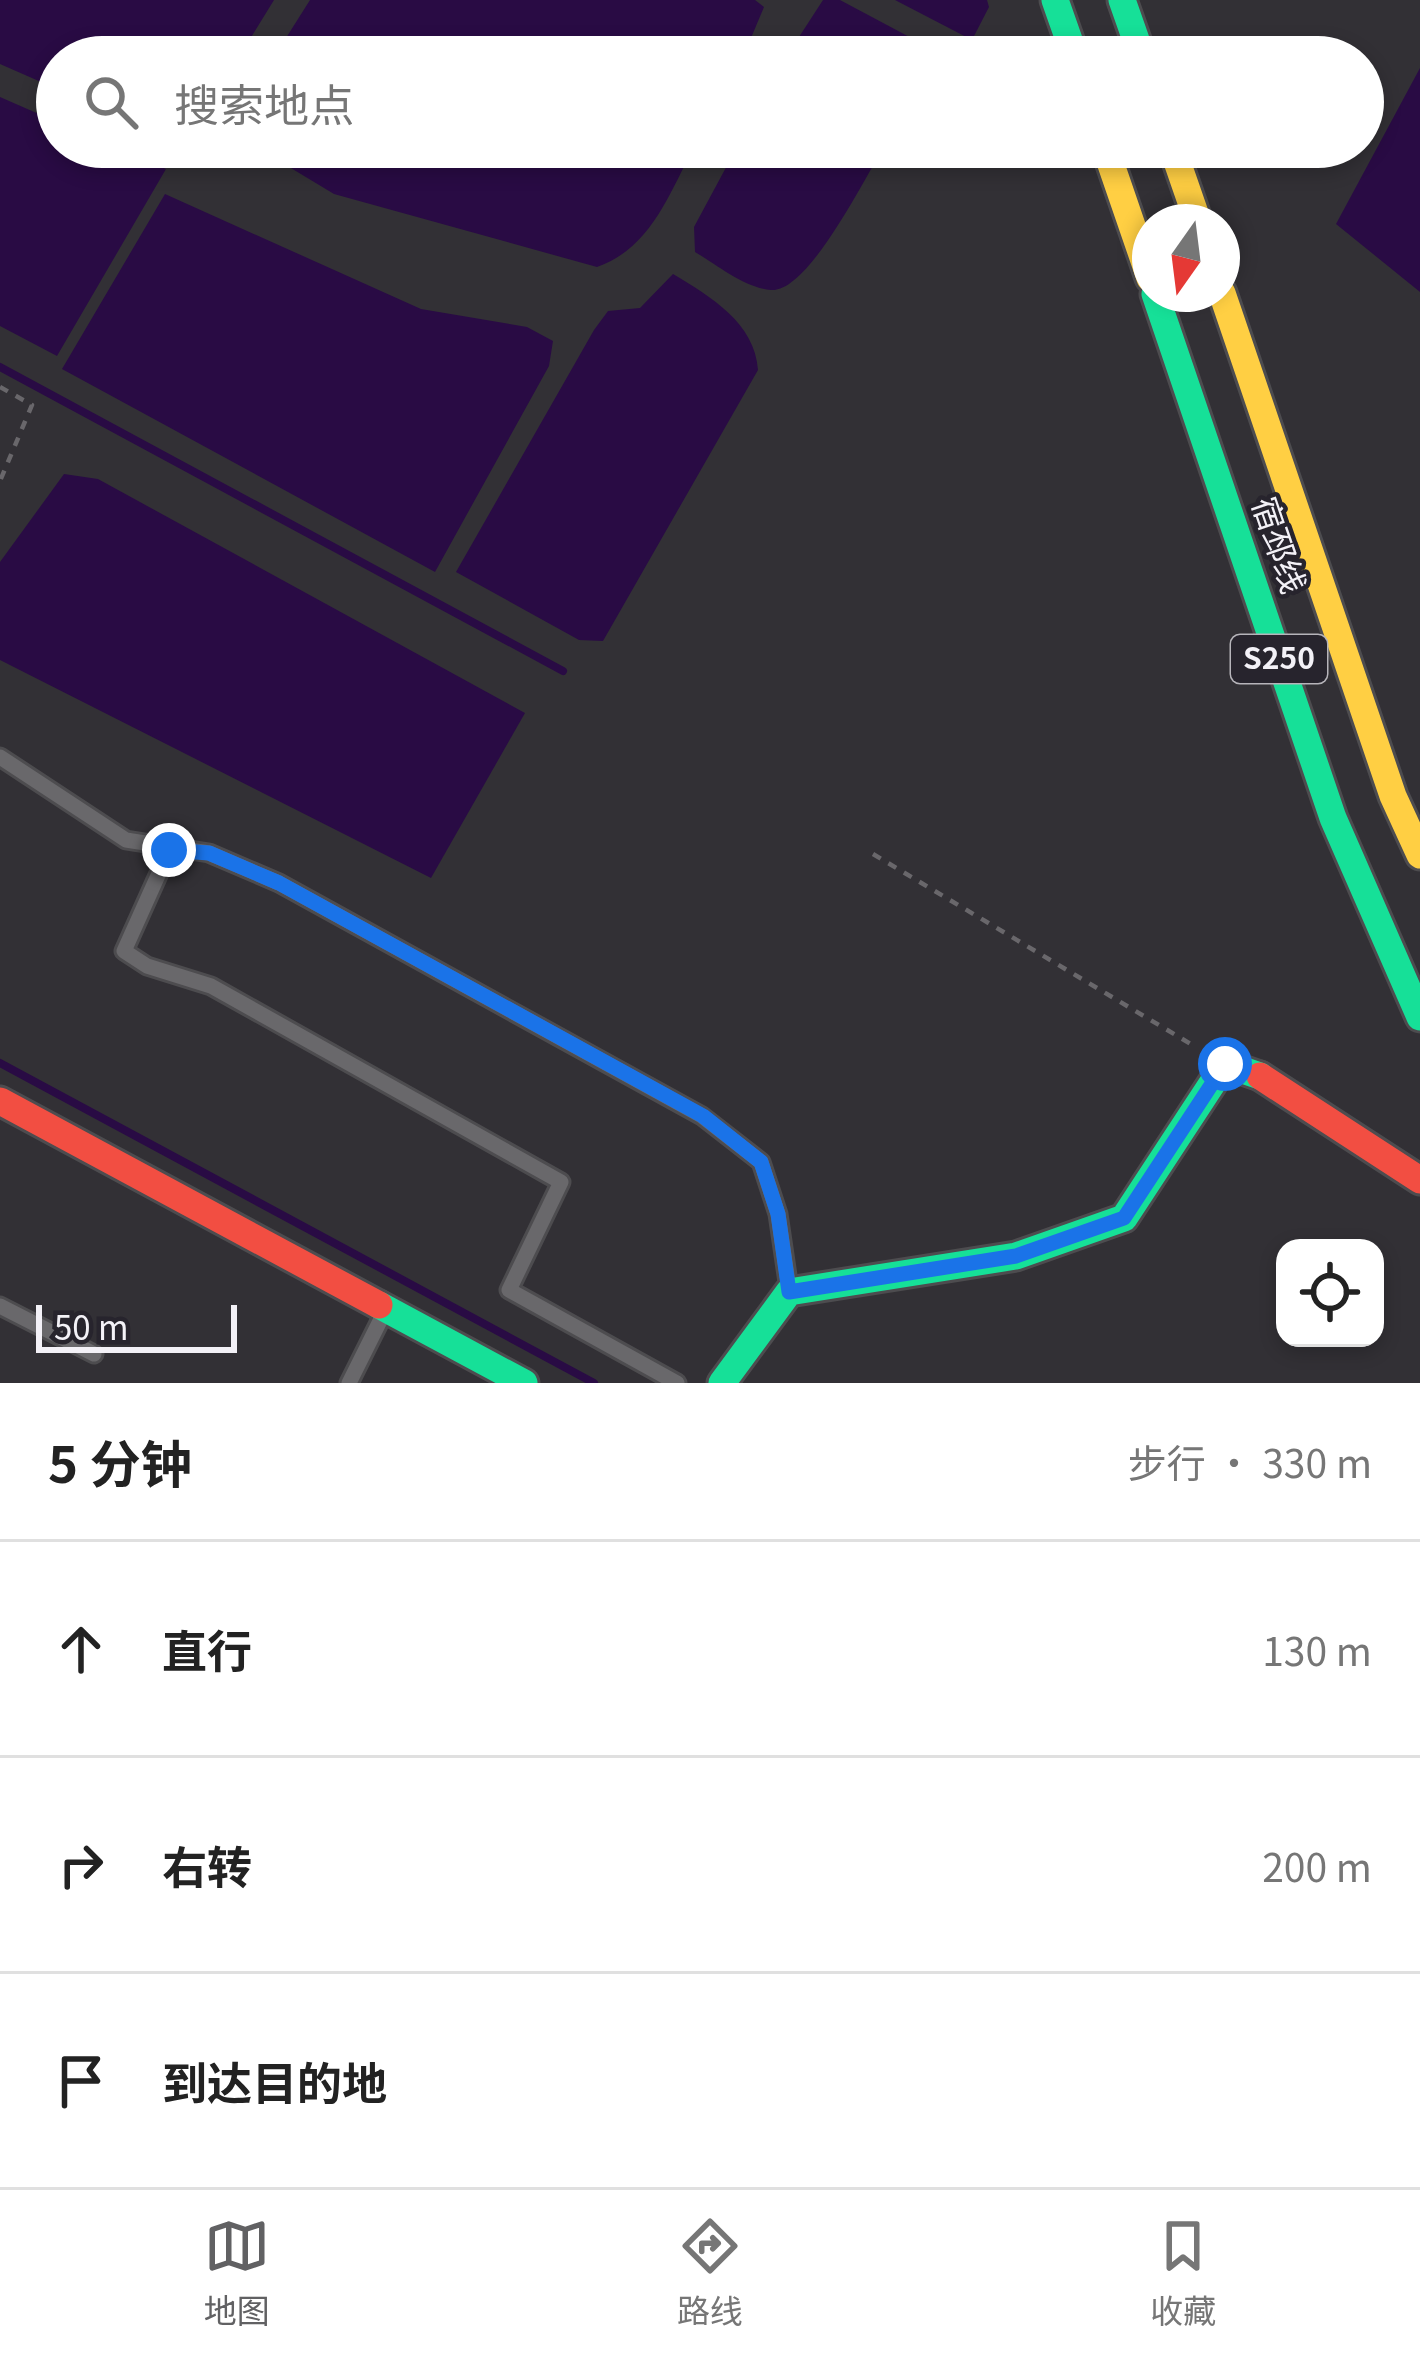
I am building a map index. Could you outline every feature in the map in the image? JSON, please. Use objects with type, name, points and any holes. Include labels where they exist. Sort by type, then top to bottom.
[{"type":"main road","points":[[1055,0],[1068,36]]},
{"type":"main road","points":[[1122,0],[1135,36]]},
{"type":"main road","points":[[1112,168],[1132,226]]},
{"type":"main road","points":[[1179,168],[1192,204]]},
{"type":"main road","name":"宿邳线","points":[[1161,312],[1333,818],[1420,1017]]},
{"type":"main road","name":"宿邳线","points":[[1228,312],[1393,796],[1420,855]]},
{"type":"main road","points":[[722,1383],[789,1292],[1016,1256],[1124,1218],[1225,1064],[1253,1071],[1420,1180]]},
{"type":"main road","points":[[0,1101],[524,1383]]},
{"type":"lane","points":[[0,757],[127,840],[209,853],[279,883],[703,1116],[761,1162],[778,1214],[789,1292]]},
{"type":"lane","points":[[169,850],[124,951],[147,966],[212,986],[561,1182],[509,1290],[677,1383]]},
{"type":"lane","points":[[0,1306],[94,1354]]},
{"type":"lane","points":[[349,1383],[386,1309]]},
{"type":"path","points":[[0,388],[32,405],[0,481]]},
{"type":"path","points":[[873,854],[1225,1064]]},
{"type":"shaded area","points":[[0,0],[274,0],[252,36],[36,36],[36,80],[0,64]]},
{"type":"shaded area","points":[[310,0],[755,0],[764,7],[752,36],[287,36]]},
{"type":"shaded area","points":[[823,0],[840,0],[908,36],[800,36]]},
{"type":"shaded area","points":[[895,0],[987,0],[989,7],[974,36],[964,36]]},
{"type":"shaded area","points":[[1420,68],[1420,292],[1336,224],[1366,168],[1384,168],[1384,135]]},
{"type":"shaded area","points":[[0,97],[36,113],[36,168],[166,169],[57,356],[0,326]]},
{"type":"shaded area","points":[[291,168],[684,168],[645,233],[616,258],[597,267],[334,194]]},
{"type":"shaded area","points":[[726,168],[872,168],[818,255],[786,286],[771,290],[751,285],[695,252],[694,227]]},
{"type":"shaded area","points":[[165,194],[421,309],[527,327],[553,341],[549,366],[435,572],[62,369]]},
{"type":"shaded area","points":[[673,274],[716,302],[740,325],[758,370],[603,641],[579,640],[456,572],[594,330],[608,311],[640,308]]},
{"type":"shaded area","points":[[64,474],[98,479],[525,713],[431,878],[0,660],[0,562]]},
{"type":"waterway","points":[[0,367],[563,671]]},
{"type":"waterway","points":[[0,1063],[594,1383]]},
{"type":"traffic: fast","points":[[1055,0],[1068,36]]},
{"type":"traffic: fast","points":[[1122,0],[1135,36]]},
{"type":"traffic: fast","points":[[1161,312],[1333,818],[1420,1017]]},
{"type":"traffic: fast","points":[[722,1383],[789,1292],[1016,1256],[1124,1218],[1225,1064],[1260,1076]]},
{"type":"traffic: fast","points":[[379,1305],[524,1383]]},
{"type":"traffic: slow","points":[[1112,168],[1132,226]]},
{"type":"traffic: slow","points":[[1179,168],[1192,204]]},
{"type":"traffic: slow","points":[[1228,312],[1393,796],[1420,855]]},
{"type":"traffic: jam","points":[[1260,1076],[1420,1180]]},
{"type":"traffic: jam","points":[[0,1101],[379,1305]]},
{"type":"route","points":[[169,850],[209,853],[279,883],[703,1116],[761,1162],[778,1214],[789,1292],[1016,1256],[1124,1218],[1225,1064]]}]
